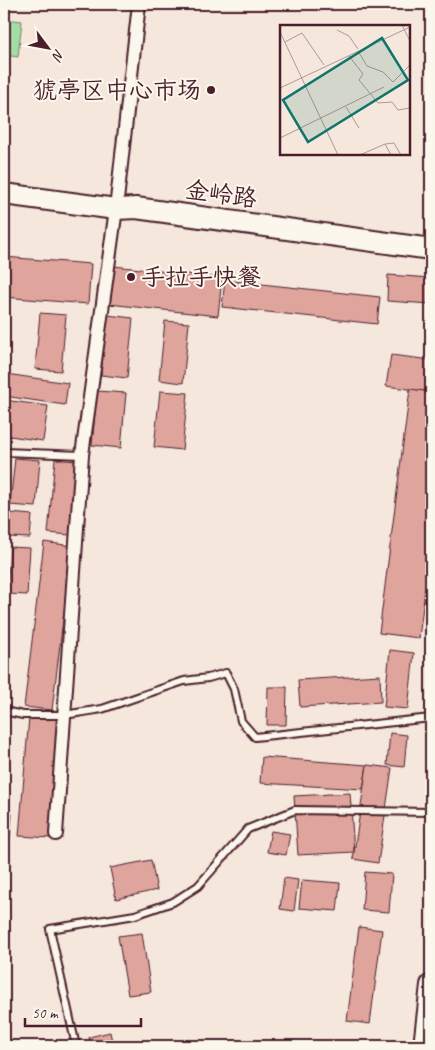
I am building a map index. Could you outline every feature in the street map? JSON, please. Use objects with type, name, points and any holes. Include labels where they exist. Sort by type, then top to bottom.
[{"type":"main road","name":"金岭路","points":[[4,194],[116,209],[136,208],[431,249]]},
{"type":"main road","points":[[424,1046],[431,986]]},
{"type":"street","points":[[56,834],[82,455],[116,209],[139,4]]},
{"type":"lane","points":[[4,452],[82,455]]},
{"type":"lane","points":[[4,711],[23,715],[64,715],[102,709],[184,681],[208,678],[226,672],[234,689],[241,721],[255,738],[431,718]]},
{"type":"lane","points":[[76,1046],[50,929],[135,915],[172,902],[198,886],[248,829],[295,810],[431,812]]},
{"type":"green space","points":[[4,19],[22,21],[18,57],[4,55]]},
{"type":"building","points":[[4,257],[91,264],[88,304],[4,297]]},
{"type":"building","points":[[114,266],[222,278],[218,316],[109,304]]},
{"type":"building","points":[[388,275],[431,278],[431,304],[387,301]]},
{"type":"building","points":[[225,280],[380,297],[377,324],[222,307]]},
{"type":"building","points":[[40,313],[66,315],[61,371],[35,369]]},
{"type":"building","points":[[107,315],[133,318],[127,378],[101,375]]},
{"type":"building","points":[[165,321],[189,323],[183,383],[159,380]]},
{"type":"building","points":[[431,331],[431,360],[427,359]]},
{"type":"building","points":[[391,355],[431,360],[431,392],[386,386]]},
{"type":"building","points":[[6,374],[68,383],[65,405],[4,396]]},
{"type":"building","points":[[410,389],[431,392],[431,543],[419,638],[379,633]]},
{"type":"building","points":[[97,391],[126,393],[121,448],[92,445]]},
{"type":"building","points":[[160,391],[188,393],[182,450],[154,447]]},
{"type":"building","points":[[4,400],[48,406],[43,441],[4,435]]},
{"type":"building","points":[[15,458],[40,460],[36,507],[10,505]]},
{"type":"building","points":[[55,459],[77,461],[70,535],[48,533]]},
{"type":"building","points":[[10,513],[32,515],[30,538],[8,537]]},
{"type":"building","points":[[44,542],[72,546],[52,710],[24,707]]},
{"type":"building","points":[[10,547],[30,548],[27,595],[7,594]]},
{"type":"building","points":[[390,650],[414,653],[408,709],[384,707]]},
{"type":"building","points":[[380,675],[381,702],[300,707],[298,680]]},
{"type":"building","points":[[268,687],[287,687],[286,725],[267,725]]},
{"type":"building","points":[[29,717],[60,720],[50,838],[19,836]]},
{"type":"building","points":[[390,733],[407,735],[404,767],[387,765]]},
{"type":"building","points":[[262,757],[367,765],[363,789],[260,783]]},
{"type":"building","points":[[367,765],[392,768],[378,863],[353,859]]},
{"type":"building","points":[[350,793],[354,852],[298,855],[294,796]]},
{"type":"building","points":[[4,813],[12,814],[10,837],[4,837]]},
{"type":"building","points":[[271,831],[290,834],[286,855],[267,852]]},
{"type":"building","points":[[151,860],[157,890],[116,899],[110,868]]},
{"type":"building","points":[[365,872],[392,874],[389,912],[362,910]]},
{"type":"building","points":[[284,878],[298,880],[294,911],[280,909]]},
{"type":"building","points":[[302,880],[340,883],[337,911],[299,908]]},
{"type":"building","points":[[359,927],[382,930],[370,1024],[347,1021]]},
{"type":"building","points":[[142,933],[151,992],[128,995],[118,936]]},
{"type":"building","points":[[110,1032],[113,1046],[91,1046],[89,1037]]},
{"type":"place","name":"猇亭区中心市场","points":[[211,90]]},
{"type":"place","name":"手拉手快餐","points":[[131,277]]}]
